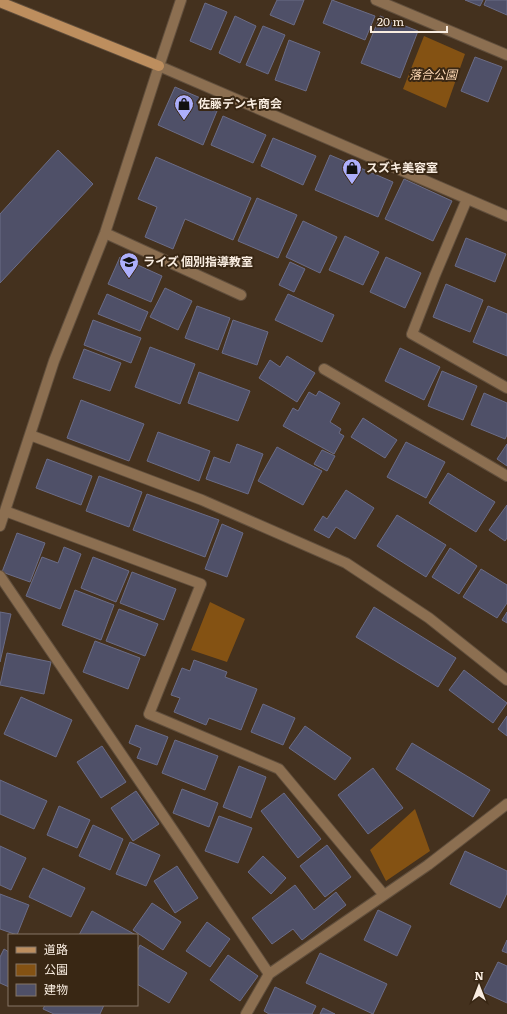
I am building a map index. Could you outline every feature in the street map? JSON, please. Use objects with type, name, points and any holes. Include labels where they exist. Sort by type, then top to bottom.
[{"type":"street","points":[[0,526],[54,361],[105,233],[158,66],[181,0]]},
{"type":"street","points":[[376,0],[507,55]]},
{"type":"street","points":[[0,2],[158,66],[507,216]]},
{"type":"street","points":[[467,198],[412,334],[507,388]]},
{"type":"street","points":[[105,233],[241,295]]},
{"type":"street","points":[[324,369],[507,476]]},
{"type":"street","points":[[30,435],[202,500],[346,563],[429,618],[507,680]]},
{"type":"street","points":[[5,511],[201,584],[149,714],[280,769],[384,895]]},
{"type":"street","points":[[0,576],[269,974]]},
{"type":"street","points":[[246,1014],[269,974],[428,865],[507,804]]},
{"type":"green space","name":"落合公園","points":[[424,36],[465,54],[446,108],[403,89]]},
{"type":"green space","points":[[210,602],[245,619],[227,662],[191,650]]},
{"type":"green space","points":[[415,809],[430,851],[386,881],[370,850]]},
{"type":"building","points":[[277,0],[304,0],[294,25],[270,15]]},
{"type":"building","points":[[332,0],[375,16],[365,40],[323,23]]},
{"type":"building","points":[[465,0],[483,0],[480,6]]},
{"type":"building","points":[[486,0],[507,0],[507,15],[484,5]]},
{"type":"building","points":[[205,3],[227,12],[211,50],[190,41]]},
{"type":"building","points":[[235,16],[256,26],[240,63],[219,53]]},
{"type":"building","points":[[380,16],[418,31],[400,78],[361,63]]},
{"type":"building","points":[[263,26],[285,35],[268,74],[246,65]]},
{"type":"building","points":[[289,40],[320,52],[306,91],[275,80]]},
{"type":"building","points":[[475,57],[502,67],[488,102],[461,91]]},
{"type":"building","points":[[175,87],[219,106],[203,145],[158,125]]},
{"type":"building","points":[[223,116],[266,135],[253,163],[211,145]]},
{"type":"building","points":[[273,138],[316,156],[303,185],[261,166]]},
{"type":"building","points":[[58,150],[93,184],[0,283],[0,214]]},
{"type":"building","points":[[330,155],[393,182],[378,217],[315,190]]},
{"type":"building","points":[[156,157],[251,198],[233,240],[185,219],[173,249],[145,237],[157,207],[138,199]]},
{"type":"building","points":[[404,179],[452,201],[433,241],[385,219]]},
{"type":"building","points":[[257,198],[297,215],[278,258],[238,241]]},
{"type":"building","points":[[303,221],[337,237],[320,273],[286,257]]},
{"type":"building","points":[[345,236],[379,252],[363,285],[329,270]]},
{"type":"building","points":[[466,238],[506,254],[495,282],[455,266]]},
{"type":"building","points":[[120,257],[162,276],[151,302],[108,284]]},
{"type":"building","points":[[386,257],[421,273],[405,308],[370,292]]},
{"type":"building","points":[[290,262],[305,269],[294,292],[279,285]]},
{"type":"building","points":[[446,284],[483,300],[470,332],[433,317]]},
{"type":"building","points":[[165,288],[192,301],[178,330],[150,317]]},
{"type":"building","points":[[107,294],[148,312],[140,331],[98,314]]},
{"type":"building","points":[[288,294],[334,315],[322,342],[275,320]]},
{"type":"building","points":[[197,306],[230,318],[218,350],[185,338]]},
{"type":"building","points":[[488,306],[507,314],[507,356],[473,342]]},
{"type":"building","points":[[93,320],[141,338],[131,363],[84,345]]},
{"type":"building","points":[[233,320],[268,332],[257,365],[222,353]]},
{"type":"building","points":[[150,347],[195,364],[180,404],[135,387]]},
{"type":"building","points":[[400,348],[440,367],[424,400],[385,381]]},
{"type":"building","points":[[84,349],[121,363],[110,391],[73,378]]},
{"type":"building","points":[[287,356],[315,373],[297,402],[259,378],[270,360],[280,367]]},
{"type":"building","points":[[442,371],[477,386],[463,420],[428,406]]},
{"type":"building","points":[[199,372],[250,391],[238,421],[188,403]]},
{"type":"building","points":[[319,391],[340,403],[330,422],[341,429],[339,433],[344,436],[334,454],[283,426],[293,408],[298,411],[309,392],[316,396]]},
{"type":"building","points":[[484,393],[507,403],[507,435],[505,439],[471,425]]},
{"type":"building","points":[[81,400],[144,424],[129,461],[67,438]]},
{"type":"building","points":[[363,418],[397,440],[385,458],[351,437]]},
{"type":"building","points":[[158,432],[210,451],[199,481],[147,461]]},
{"type":"building","points":[[406,442],[445,462],[426,498],[387,477]]},
{"type":"building","points":[[237,444],[263,454],[248,494],[206,479],[214,457],[230,463]]},
{"type":"building","points":[[507,444],[507,466],[497,459]]},
{"type":"building","points":[[277,447],[322,471],[303,505],[258,481]]},
{"type":"building","points":[[322,450],[335,456],[327,471],[314,464]]},
{"type":"building","points":[[47,459],[92,476],[81,505],[36,488]]},
{"type":"building","points":[[448,473],[495,502],[476,532],[429,503]]},
{"type":"building","points":[[99,476],[142,492],[129,527],[86,511]]},
{"type":"building","points":[[346,490],[374,508],[355,539],[336,527],[329,538],[314,530],[323,516],[327,519]]},
{"type":"building","points":[[147,494],[219,520],[205,557],[133,530]]},
{"type":"building","points":[[507,505],[507,538],[505,541],[489,530]]},
{"type":"building","points":[[397,515],[446,545],[426,577],[377,546]]},
{"type":"building","points":[[222,524],[243,533],[227,577],[205,569]]},
{"type":"building","points":[[17,533],[45,543],[30,582],[2,572]]},
{"type":"building","points":[[64,547],[81,554],[60,609],[26,596],[42,557],[58,563]]},
{"type":"building","points":[[450,548],[477,566],[459,594],[432,577]]},
{"type":"building","points":[[93,557],[129,571],[116,602],[81,588]]},
{"type":"building","points":[[481,569],[507,585],[507,603],[497,618],[463,597]]},
{"type":"building","points":[[132,572],[176,589],[164,620],[120,603]]},
{"type":"building","points":[[75,590],[114,605],[101,640],[62,625]]},
{"type":"building","points":[[374,607],[456,658],[438,687],[356,637]]},
{"type":"building","points":[[119,609],[158,624],[145,656],[106,641]]},
{"type":"building","points":[[0,612],[11,614],[0,662]]},
{"type":"building","points":[[507,612],[507,623],[502,620]]},
{"type":"building","points":[[95,641],[140,658],[128,689],[83,672]]},
{"type":"building","points":[[7,653],[51,662],[44,694],[0,685]]},
{"type":"building","points":[[194,660],[227,672],[225,677],[257,689],[241,730],[209,718],[206,725],[174,712],[180,698],[171,695],[182,668],[190,671]]},
{"type":"building","points":[[464,670],[507,703],[493,723],[449,690]]},
{"type":"building","points":[[21,697],[72,720],[56,757],[4,734]]},
{"type":"building","points":[[263,704],[295,718],[283,745],[251,732]]},
{"type":"building","points":[[507,716],[507,736],[498,729]]},
{"type":"building","points":[[136,725],[168,737],[157,765],[137,758],[141,748],[129,743]]},
{"type":"building","points":[[305,726],[351,758],[335,780],[289,748]]},
{"type":"building","points":[[175,740],[218,756],[205,790],[162,773]]},
{"type":"building","points":[[412,743],[490,790],[473,817],[396,769]]},
{"type":"building","points":[[102,746],[126,782],[101,798],[77,762]]},
{"type":"building","points":[[239,766],[266,777],[251,818],[223,807]]},
{"type":"building","points":[[373,768],[403,808],[368,834],[338,795]]},
{"type":"building","points":[[0,780],[47,801],[34,829],[0,814]]},
{"type":"building","points":[[182,789],[218,803],[209,827],[173,813]]},
{"type":"building","points":[[136,791],[159,824],[133,841],[111,808]]},
{"type":"building","points":[[284,793],[321,839],[298,858],[261,811]]},
{"type":"building","points":[[59,806],[90,820],[77,848],[47,835]]},
{"type":"building","points":[[219,816],[252,828],[238,863],[205,851]]},
{"type":"building","points":[[93,825],[123,839],[110,870],[79,856]]},
{"type":"building","points":[[130,842],[160,855],[146,886],[116,874]]},
{"type":"building","points":[[327,845],[351,877],[325,897],[300,866]]},
{"type":"building","points":[[0,846],[26,858],[11,890],[0,885]]},
{"type":"building","points":[[465,851],[507,871],[507,893],[500,908],[450,884]]},
{"type":"building","points":[[263,856],[286,878],[271,894],[248,872]]},
{"type":"building","points":[[177,866],[198,898],[175,913],[154,881]]},
{"type":"building","points":[[43,868],[85,888],[71,917],[29,897]]},
{"type":"building","points":[[295,885],[314,910],[336,892],[346,905],[302,940],[293,929],[272,944],[252,918]]},
{"type":"building","points":[[0,894],[29,905],[17,934],[0,929]]},
{"type":"building","points":[[152,903],[181,922],[163,950],[133,930]]},
{"type":"building","points":[[378,910],[411,926],[397,956],[364,940]]},
{"type":"building","points":[[92,911],[134,934],[80,934]]},
{"type":"building","points":[[207,922],[230,939],[210,967],[186,951]]},
{"type":"building","points":[[507,940],[507,953],[502,951]]},
{"type":"building","points":[[140,945],[187,973],[169,1003],[138,985],[138,949]]},
{"type":"building","points":[[4,949],[8,951],[8,987],[0,983],[0,957]]},
{"type":"building","points":[[320,953],[387,984],[373,1014],[306,983]]},
{"type":"building","points":[[228,955],[258,976],[240,1001],[210,980]]},
{"type":"building","points":[[498,962],[507,966],[507,1003],[483,992]]},
{"type":"building","points":[[275,987],[316,1006],[312,1014],[269,1014],[264,1011]]},
{"type":"building","points":[[44,1006],[104,1006],[100,1014],[54,1014],[43,1009]]},
{"type":"building","points":[[323,1008],[335,1014],[320,1014]]},
{"type":"place","name":"佐藤デンキ商会","points":[[184,121]]},
{"type":"place","name":"スズキ美容室","points":[[352,185]]},
{"type":"place","name":"ライズ 個別指導教室","points":[[129,279]]}]
